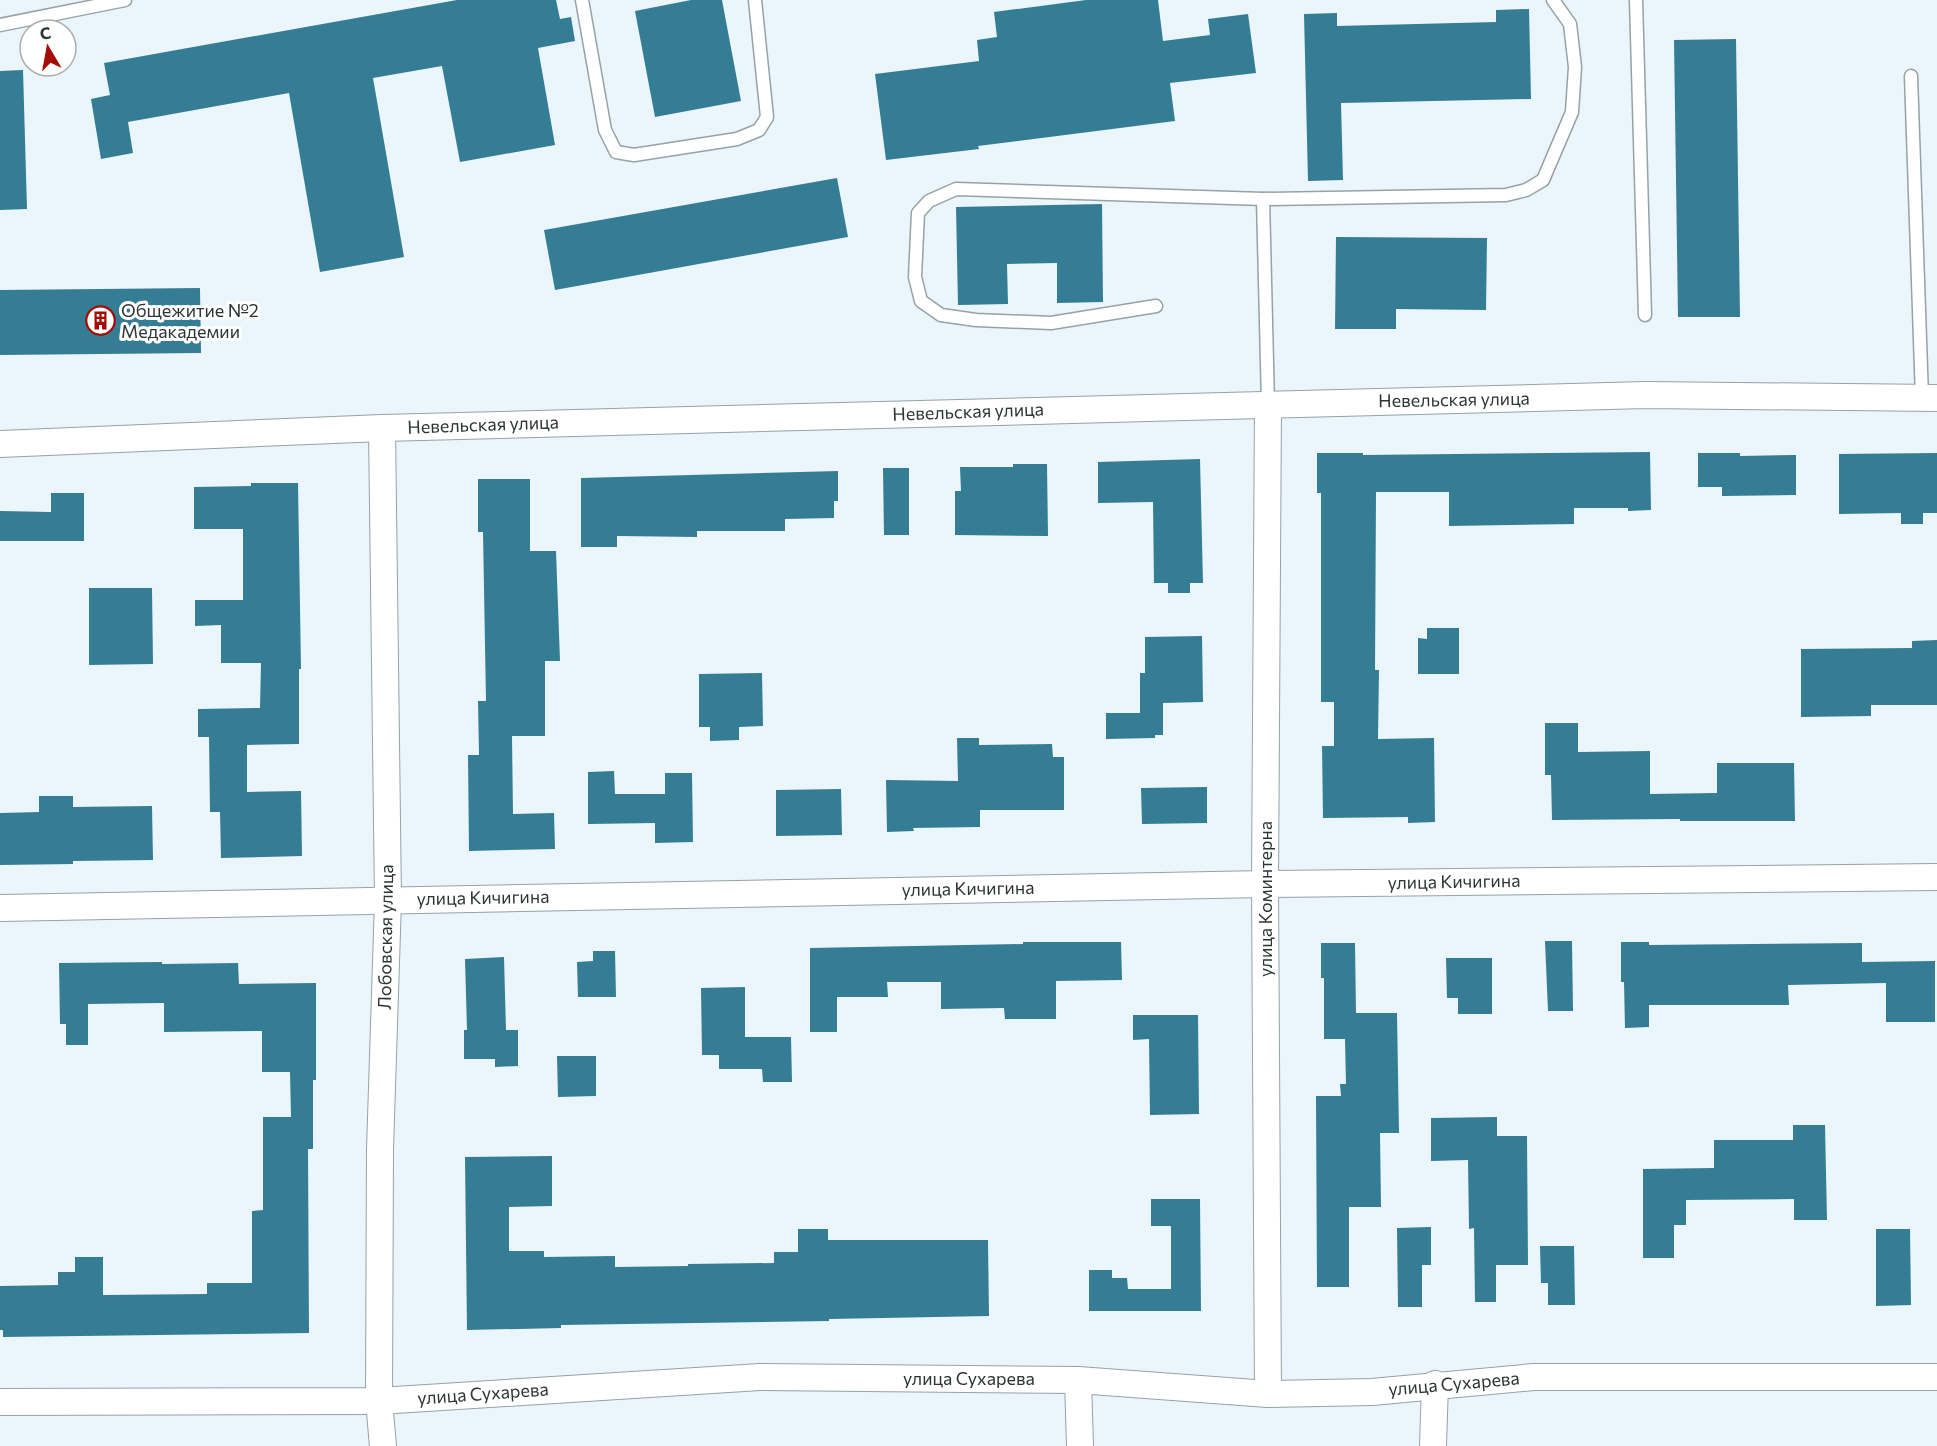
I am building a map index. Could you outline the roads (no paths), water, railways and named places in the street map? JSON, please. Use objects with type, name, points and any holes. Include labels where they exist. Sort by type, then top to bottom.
[{"type":"street","name":"Невельская улица","points":[[0,444],[382,428],[1268,404],[1646,395],[1930,398]]},
{"type":"street","name":"улица Коминтерна","points":[[1268,404],[1265,884],[1268,1394]]},
{"type":"street","name":"Лобовская улица","points":[[382,428],[388,900],[380,1150],[379,1401],[383,1446]]},
{"type":"street","name":"улица Кичигина","points":[[0,908],[1265,884],[1937,877]]},
{"type":"street","name":"улица Сухарева","points":[[0,1402],[379,1401],[760,1377],[1078,1380],[1268,1394],[1372,1392],[1435,1384],[1534,1377],[1937,1377]]},
{"type":"street","points":[[1078,1380],[1080,1446]]},
{"type":"street","points":[[1433,1446],[1435,1384]]},
{"type":"lane","points":[[0,25],[125,0]]},
{"type":"lane","points":[[582,0],[605,130],[616,152],[633,155],[737,139],[759,130],[767,117],[755,0]]},
{"type":"lane","points":[[1156,306],[1051,322],[976,320],[941,315],[921,301],[915,277],[918,213],[929,201],[956,189],[1263,199],[1506,195],[1526,190],[1543,180],[1572,112],[1575,67],[1570,24],[1552,0]]},
{"type":"lane","points":[[1636,0],[1645,315]]},
{"type":"lane","points":[[1911,76],[1930,398]]},
{"type":"lane","points":[[1263,199],[1268,404]]},
{"type":"place","name":"Общежитие №2 Медакадемии","points":[[100,321]]}]
